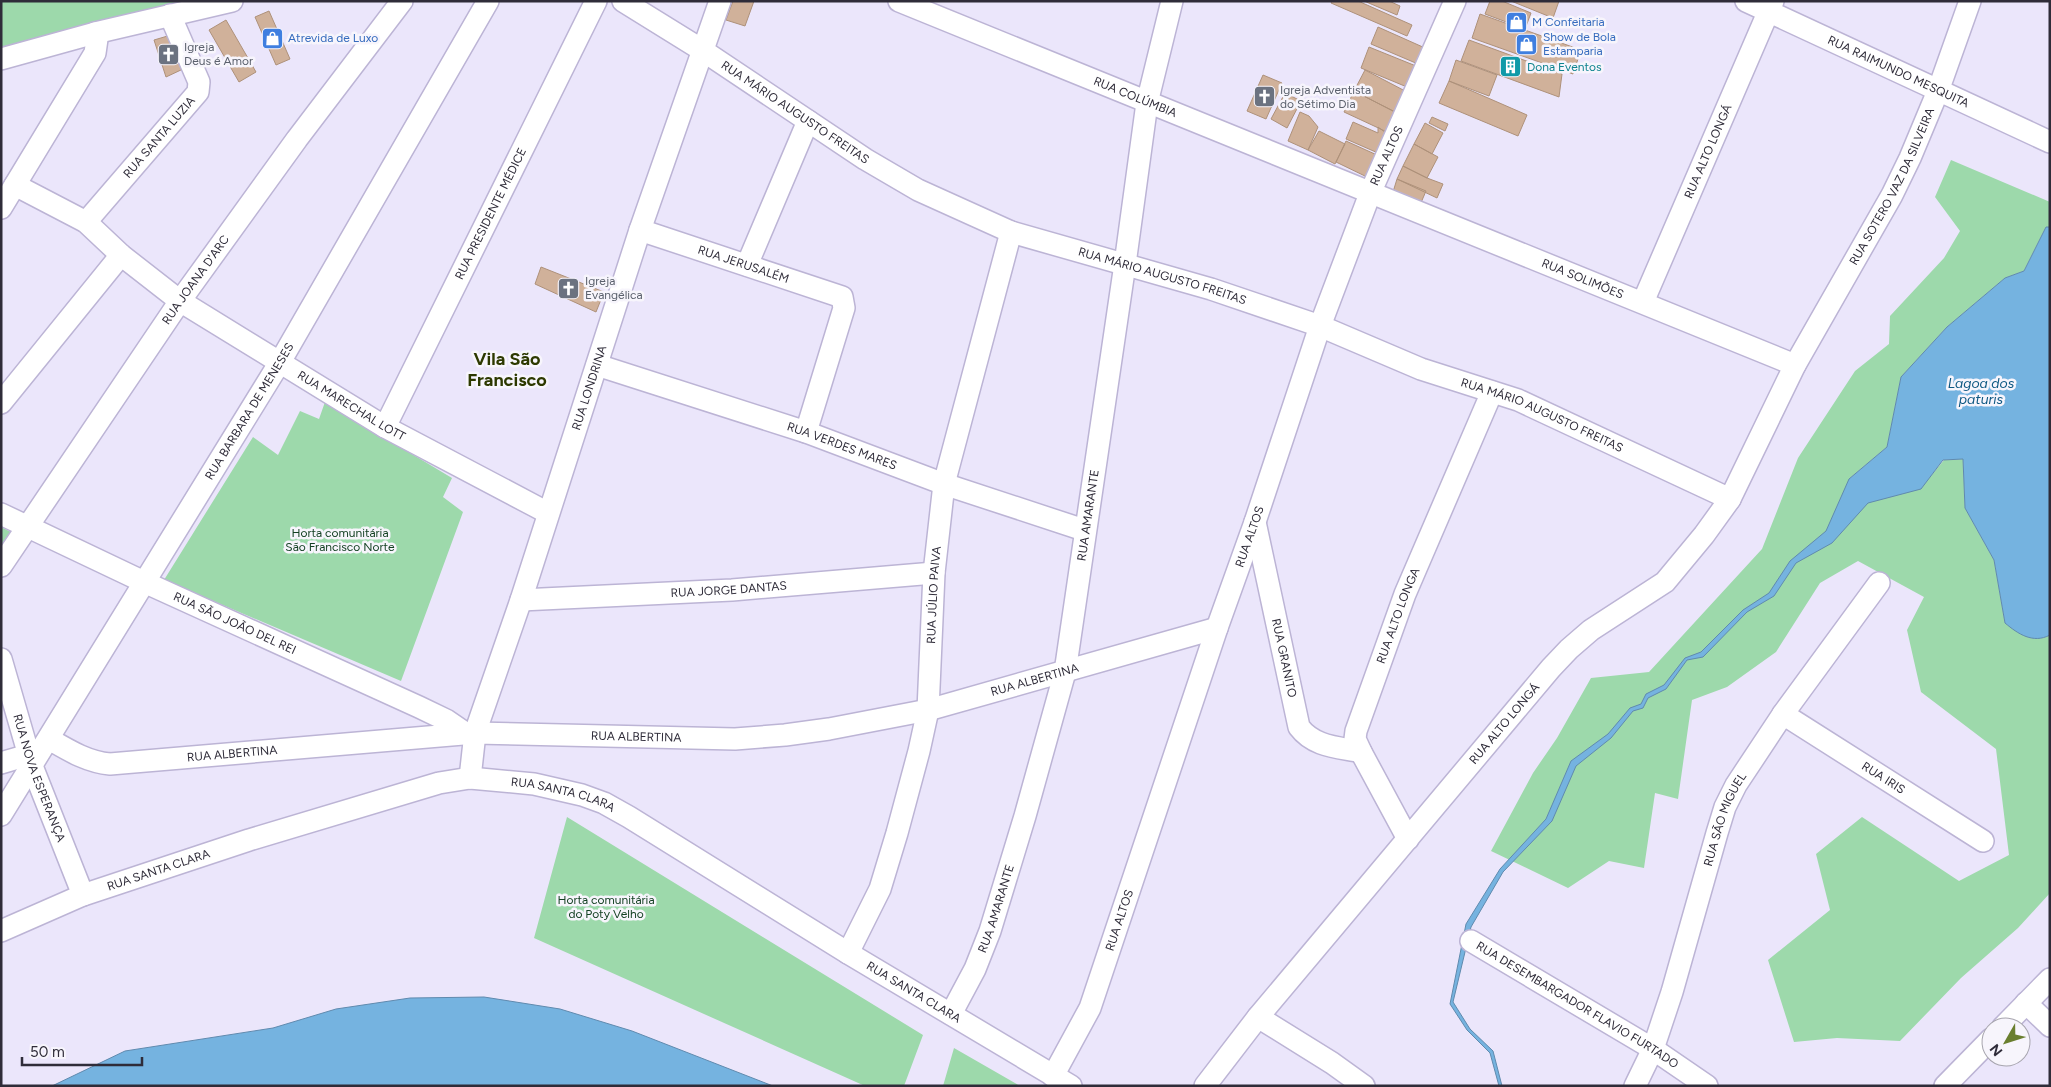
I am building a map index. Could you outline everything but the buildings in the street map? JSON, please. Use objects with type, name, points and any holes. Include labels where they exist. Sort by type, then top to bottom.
[{"type":"street","points":[[1,59],[95,33],[232,1]]},
{"type":"street","name":"RUA JOANA D'ARC","points":[[1,566],[180,301],[296,139],[402,1]]},
{"type":"street","name":"RUA BARBARA DE MENESES","points":[[1,815],[30,760],[48,739],[280,362],[488,1]]},
{"type":"street","name":"RUA PRESIDENTE MÉDICE","points":[[385,426],[596,1]]},
{"type":"street","name":"RUA MÁRIO AUGUSTO FREITAS","points":[[623,1],[702,50],[865,159],[918,190],[1012,232],[1212,289],[1320,326],[1421,369],[1551,414],[1730,499]]},
{"type":"street","name":"RUA LONDRINA","points":[[470,778],[470,733],[521,600],[640,230],[720,1]]},
{"type":"street","name":"RUA COLÚMBIA","points":[[899,1],[1147,103],[1371,191]]},
{"type":"street","name":"RUA AMARANTE","points":[[951,1014],[975,969],[990,931],[1025,816],[1065,672],[1147,103],[1172,1]]},
{"type":"street","name":"RUA ALTOS","points":[[1062,1081],[1079,1030],[1090,1008],[1320,326],[1371,191],[1455,1]]},
{"type":"street","name":"RUA RAIMUNDO MESQUITA","points":[[1746,1],[1771,7],[1938,91],[2050,142]]},
{"type":"street","name":"RUA SOTERO VAZ DA SILVEIRA","points":[[1795,364],[1892,195],[1910,158],[1938,91],[1970,1]]},
{"type":"street","name":"RUA ALTO LONGÁ","points":[[1643,302],[1771,7]]},
{"type":"street","name":"RUA SANTA LUZIA","points":[[86,222],[198,92],[199,82],[170,16]]},
{"type":"street","points":[[1,208],[94,53],[97,39],[95,33]]},
{"type":"street","points":[[747,265],[808,121]]},
{"type":"street","name":"RUA MARECHAL LOTT","points":[[15,185],[86,222],[121,256],[180,301],[385,426],[548,513]]},
{"type":"street","name":"RUA SOLIMÕES","points":[[1371,191],[1795,364]]},
{"type":"street","name":"RUA JERUSALÉM","points":[[640,230],[838,295],[844,300],[844,308],[806,432]]},
{"type":"street","name":"RUA JÚLIO PAIVA","points":[[848,953],[880,889],[897,834],[928,710],[934,573],[944,484],[1012,232]]},
{"type":"street","points":[[1,403],[121,256]]},
{"type":"street","name":"RUA ALTO LONGÁ","points":[[1205,1086],[1258,1017],[1569,649],[1591,630],[1665,582],[1704,535],[1730,499],[1795,364]]},
{"type":"street","name":"RUA VERDES MARES","points":[[597,365],[806,432],[944,484],[1084,530]]},
{"type":"street","name":"RUA ALTO LONGA","points":[[1408,839],[1360,752],[1355,739],[1356,730],[1405,594],[1492,392]]},
{"type":"street","name":"RUA SÃO JOÃO DEL REI","points":[[1,514],[144,582],[419,707],[470,733]]},
{"type":"street","name":"RUA GRANITO","points":[[1255,522],[1299,726],[1304,734],[1317,743],[1360,752]]},
{"type":"street","name":"RUA JORGE DANTAS","points":[[521,600],[732,590],[934,573]]},
{"type":"street","name":"RUA SÃO MIGUEL","points":[[1635,1086],[1654,1049],[1725,807],[1746,767],[1879,583]]},
{"type":"street","name":"RUA ALBERTINA","points":[[48,739],[82,757],[98,763],[110,764],[470,733],[735,739],[829,729],[928,710],[1217,628]]},
{"type":"street","name":"RUA NOVA ESPERANÇA","points":[[1,659],[30,760],[83,895]]},
{"type":"street","name":"RUA IRIS","points":[[1783,714],[1984,841]]},
{"type":"street","points":[[1,763],[30,760]]},
{"type":"street","name":"RUA SANTA CLARA","points":[[1,931],[83,895],[250,840],[439,783],[470,778],[542,785],[582,794],[629,816],[848,953],[1062,1081]]},
{"type":"street","name":"RUA DESEMBARGADOR FLAVIO FURTADO","points":[[1471,941],[1654,1049],[1707,1086]]},
{"type":"street","points":[[2013,1017],[2050,979]]},
{"type":"street","points":[[2026,1003],[2050,1026]]},
{"type":"street","points":[[1258,1017],[1332,1063],[1364,1086]]},
{"type":"street","points":[[1945,1086],[1981,1049]]},
{"type":"green space","points":[[1,1],[242,1],[1,61]]},
{"type":"green space","points":[[1951,160],[2050,202],[2050,227],[2046,227],[2024,271],[2005,278],[1947,327],[1901,377],[1887,447],[1849,479],[1920,489],[1944,460],[1963,459],[1965,508],[1994,560],[2005,623],[2043,638],[2050,635],[2050,893],[2018,928],[1961,978],[1900,1041],[1837,1038],[1794,1042],[1768,960],[1830,910],[1816,854],[1862,817],[1959,881],[2009,855],[1996,749],[1921,692],[1907,630],[1924,597],[1858,561],[1820,583],[1776,652],[1727,687],[1692,700],[1678,799],[1655,793],[1644,868],[1609,861],[1568,888],[1491,851],[1533,773],[1557,738],[1591,678],[1649,672],[1762,549],[1798,458],[1855,371],[1889,344],[1890,316],[1944,258],[1960,231],[1935,197]]},
{"type":"green space","name":"Horta comunitária São Francisco Norte","points":[[325,402],[452,478],[443,497],[463,512],[401,681],[164,580],[253,437],[278,455],[300,411],[319,419]]},
{"type":"green space","points":[[1,527],[11,532],[1,547]]},
{"type":"green space","name":"Horta comunitária do Poty Velho","points":[[567,817],[923,1035],[904,1086],[865,1086],[534,938]]},
{"type":"green space","points":[[954,1048],[1020,1086],[943,1086]]},
{"type":"water","name":"Lagoa dos paturis","points":[[2046,227],[2050,227],[2050,635],[2044,638],[2032,638],[2020,634],[2005,623],[1994,560],[1965,508],[1963,459],[1943,460],[1921,489],[1868,503],[1832,543],[1796,563],[1774,596],[1747,612],[1703,657],[1687,660],[1666,689],[1648,698],[1643,708],[1633,711],[1611,738],[1576,766],[1552,821],[1503,872],[1471,927],[1453,1002],[1470,1029],[1493,1051],[1502,1086],[1499,1086],[1490,1053],[1467,1030],[1450,1004],[1466,924],[1500,869],[1546,819],[1571,761],[1608,734],[1630,708],[1641,704],[1646,694],[1664,685],[1685,658],[1701,652],[1743,610],[1769,593],[1790,561],[1826,531],[1849,479],[1887,447],[1901,377],[1947,327],[2005,278],[2024,271]]},
{"type":"water","points":[[484,997],[560,1009],[632,1031],[773,1086],[52,1086],[125,1051],[273,1028],[336,1009],[410,998]]},
{"type":"place","name":"M Confeitaria","points":[[1516,22]]},
{"type":"place","name":"Atrevida de Luxo","points":[[272,38]]},
{"type":"place","name":"Show de Bola Estamparia","points":[[1527,44]]},
{"type":"place","name":"Igreja Deus é Amor","points":[[168,54]]},
{"type":"place","name":"Dona Eventos","points":[[1511,67]]},
{"type":"place","name":"Igreja Adventista do Sétimo Dia","points":[[1264,97]]},
{"type":"place","name":"Igreja Evangélica","points":[[569,288]]},
{"type":"district","name":"Vila São Francisco","points":[[507,369]]}]
